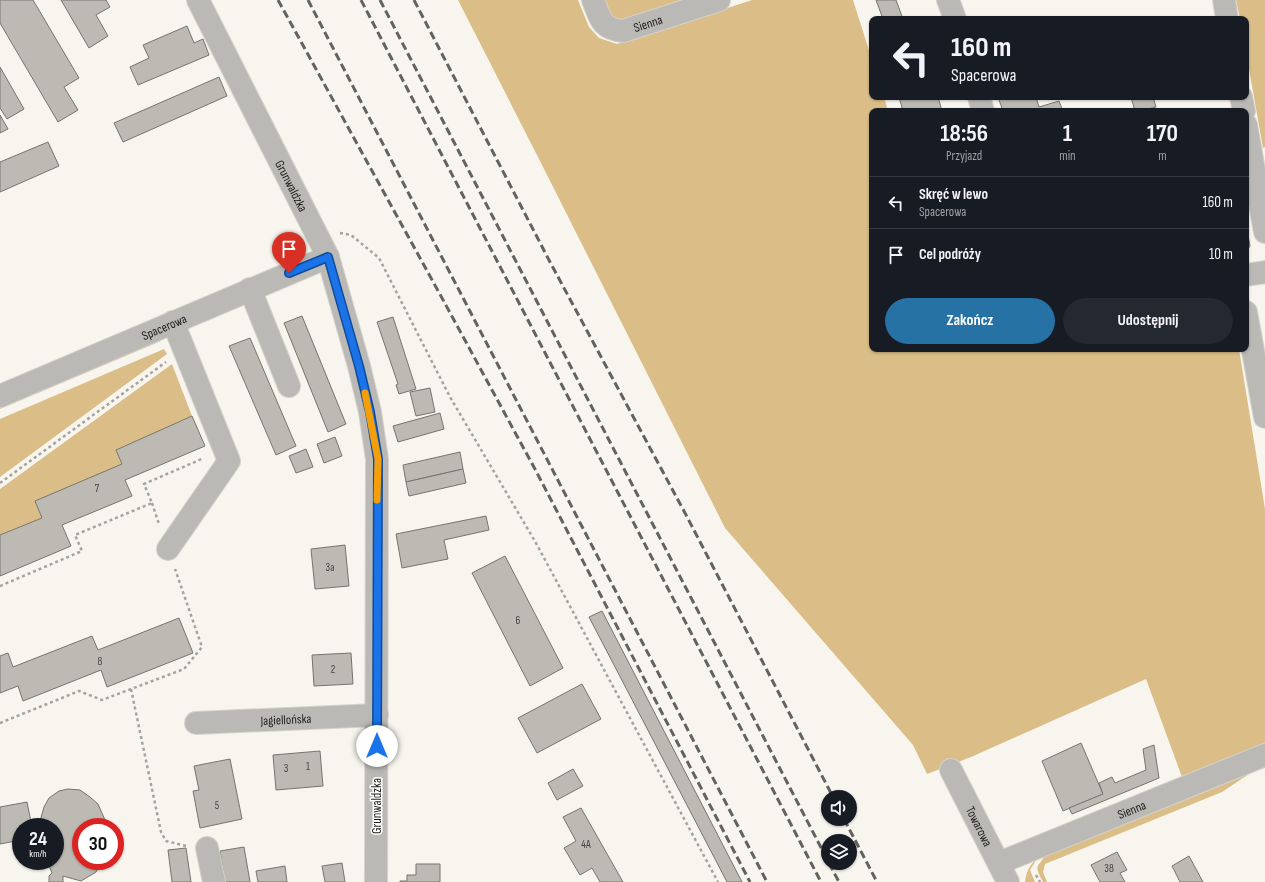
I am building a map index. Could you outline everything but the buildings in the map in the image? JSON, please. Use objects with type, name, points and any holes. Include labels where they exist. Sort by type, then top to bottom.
[{"type":"street","name":"Grunwaldzka","points":[[198,0],[328,257],[359,366],[370,412],[378,459],[376,882]]},
{"type":"street","name":"Sienna","points":[[593,0],[601,20],[606,26],[614,30],[623,31],[719,0]]},
{"type":"street","points":[[948,0],[953,16]]},
{"type":"street","points":[[1224,0],[1227,16]]},
{"type":"street","points":[[1249,142],[1265,232]]},
{"type":"street","name":"Spacerowa","points":[[0,396],[328,257]]},
{"type":"street","points":[[1249,275],[1265,272]]},
{"type":"street","points":[[250,289],[289,386]]},
{"type":"street","points":[[168,549],[229,461],[173,322]]},
{"type":"street","points":[[1249,329],[1265,417]]},
{"type":"street","name":"Jagiellońska","points":[[196,723],[377,715]]},
{"type":"street","name":"Sienna","points":[[999,863],[1265,755]]},
{"type":"street","name":"Towarowa","points":[[950,770],[1008,882]]},
{"type":"street","points":[[207,848],[214,882]]},
{"type":"path","points":[[314,229],[351,235],[379,258],[450,396],[536,543],[718,882]]},
{"type":"path","points":[[0,483],[168,360]]},
{"type":"path","points":[[0,723],[79,691],[102,700],[184,669],[202,647],[144,484],[207,457]]},
{"type":"path","points":[[0,586],[82,551],[75,535],[152,503]]},
{"type":"path","points":[[131,689],[160,832],[166,841],[207,848]]},
{"type":"path","points":[[1036,875],[1040,882]]},
{"type":"shaded area","points":[[458,0],[578,0],[589,27],[599,38],[617,44],[752,0],[853,0],[869,51],[869,100],[885,100],[887,108],[869,108],[869,352],[1239,352],[1265,509],[1265,743],[1182,777],[1146,679],[971,757],[927,774],[913,745],[725,528]]},
{"type":"shaded area","points":[[599,0],[695,0],[623,22],[612,19]]},
{"type":"shaded area","points":[[1236,0],[1265,0],[1265,147],[1263,148],[1249,69],[1249,16],[1239,16]]},
{"type":"shaded area","points":[[159,339],[161,341],[0,409],[0,406]]},
{"type":"shaded area","points":[[164,349],[167,354],[0,477],[0,419]]},
{"type":"shaded area","points":[[172,364],[192,416],[116,450],[122,464],[35,501],[42,518],[0,535],[0,489]]},
{"type":"shaded area","points":[[1261,766],[1222,792],[1045,864],[1043,872],[1047,882],[1043,882],[1038,871],[1038,866],[1046,852]]},
{"type":"shaded area","points":[[1037,859],[1030,870],[1035,882],[1025,882],[1028,869]]},
{"type":"railway","points":[[278,0],[536,471],[750,882]]},
{"type":"railway","points":[[308,0],[767,882]]},
{"type":"railway","points":[[361,0],[821,882]]},
{"type":"railway","points":[[380,0],[821,848]]},
{"type":"railway","points":[[414,0],[550,262],[685,513],[829,790]]},
{"type":"railway","points":[[848,826],[877,882]]},
{"type":"railway","points":[[833,870],[839,882]]},
{"type":"slow traffic","points":[[365,393],[370,412],[378,459],[377,500]]},
{"type":"route","points":[[289,273],[328,257],[359,366],[370,412],[378,459],[377,746]]}]
